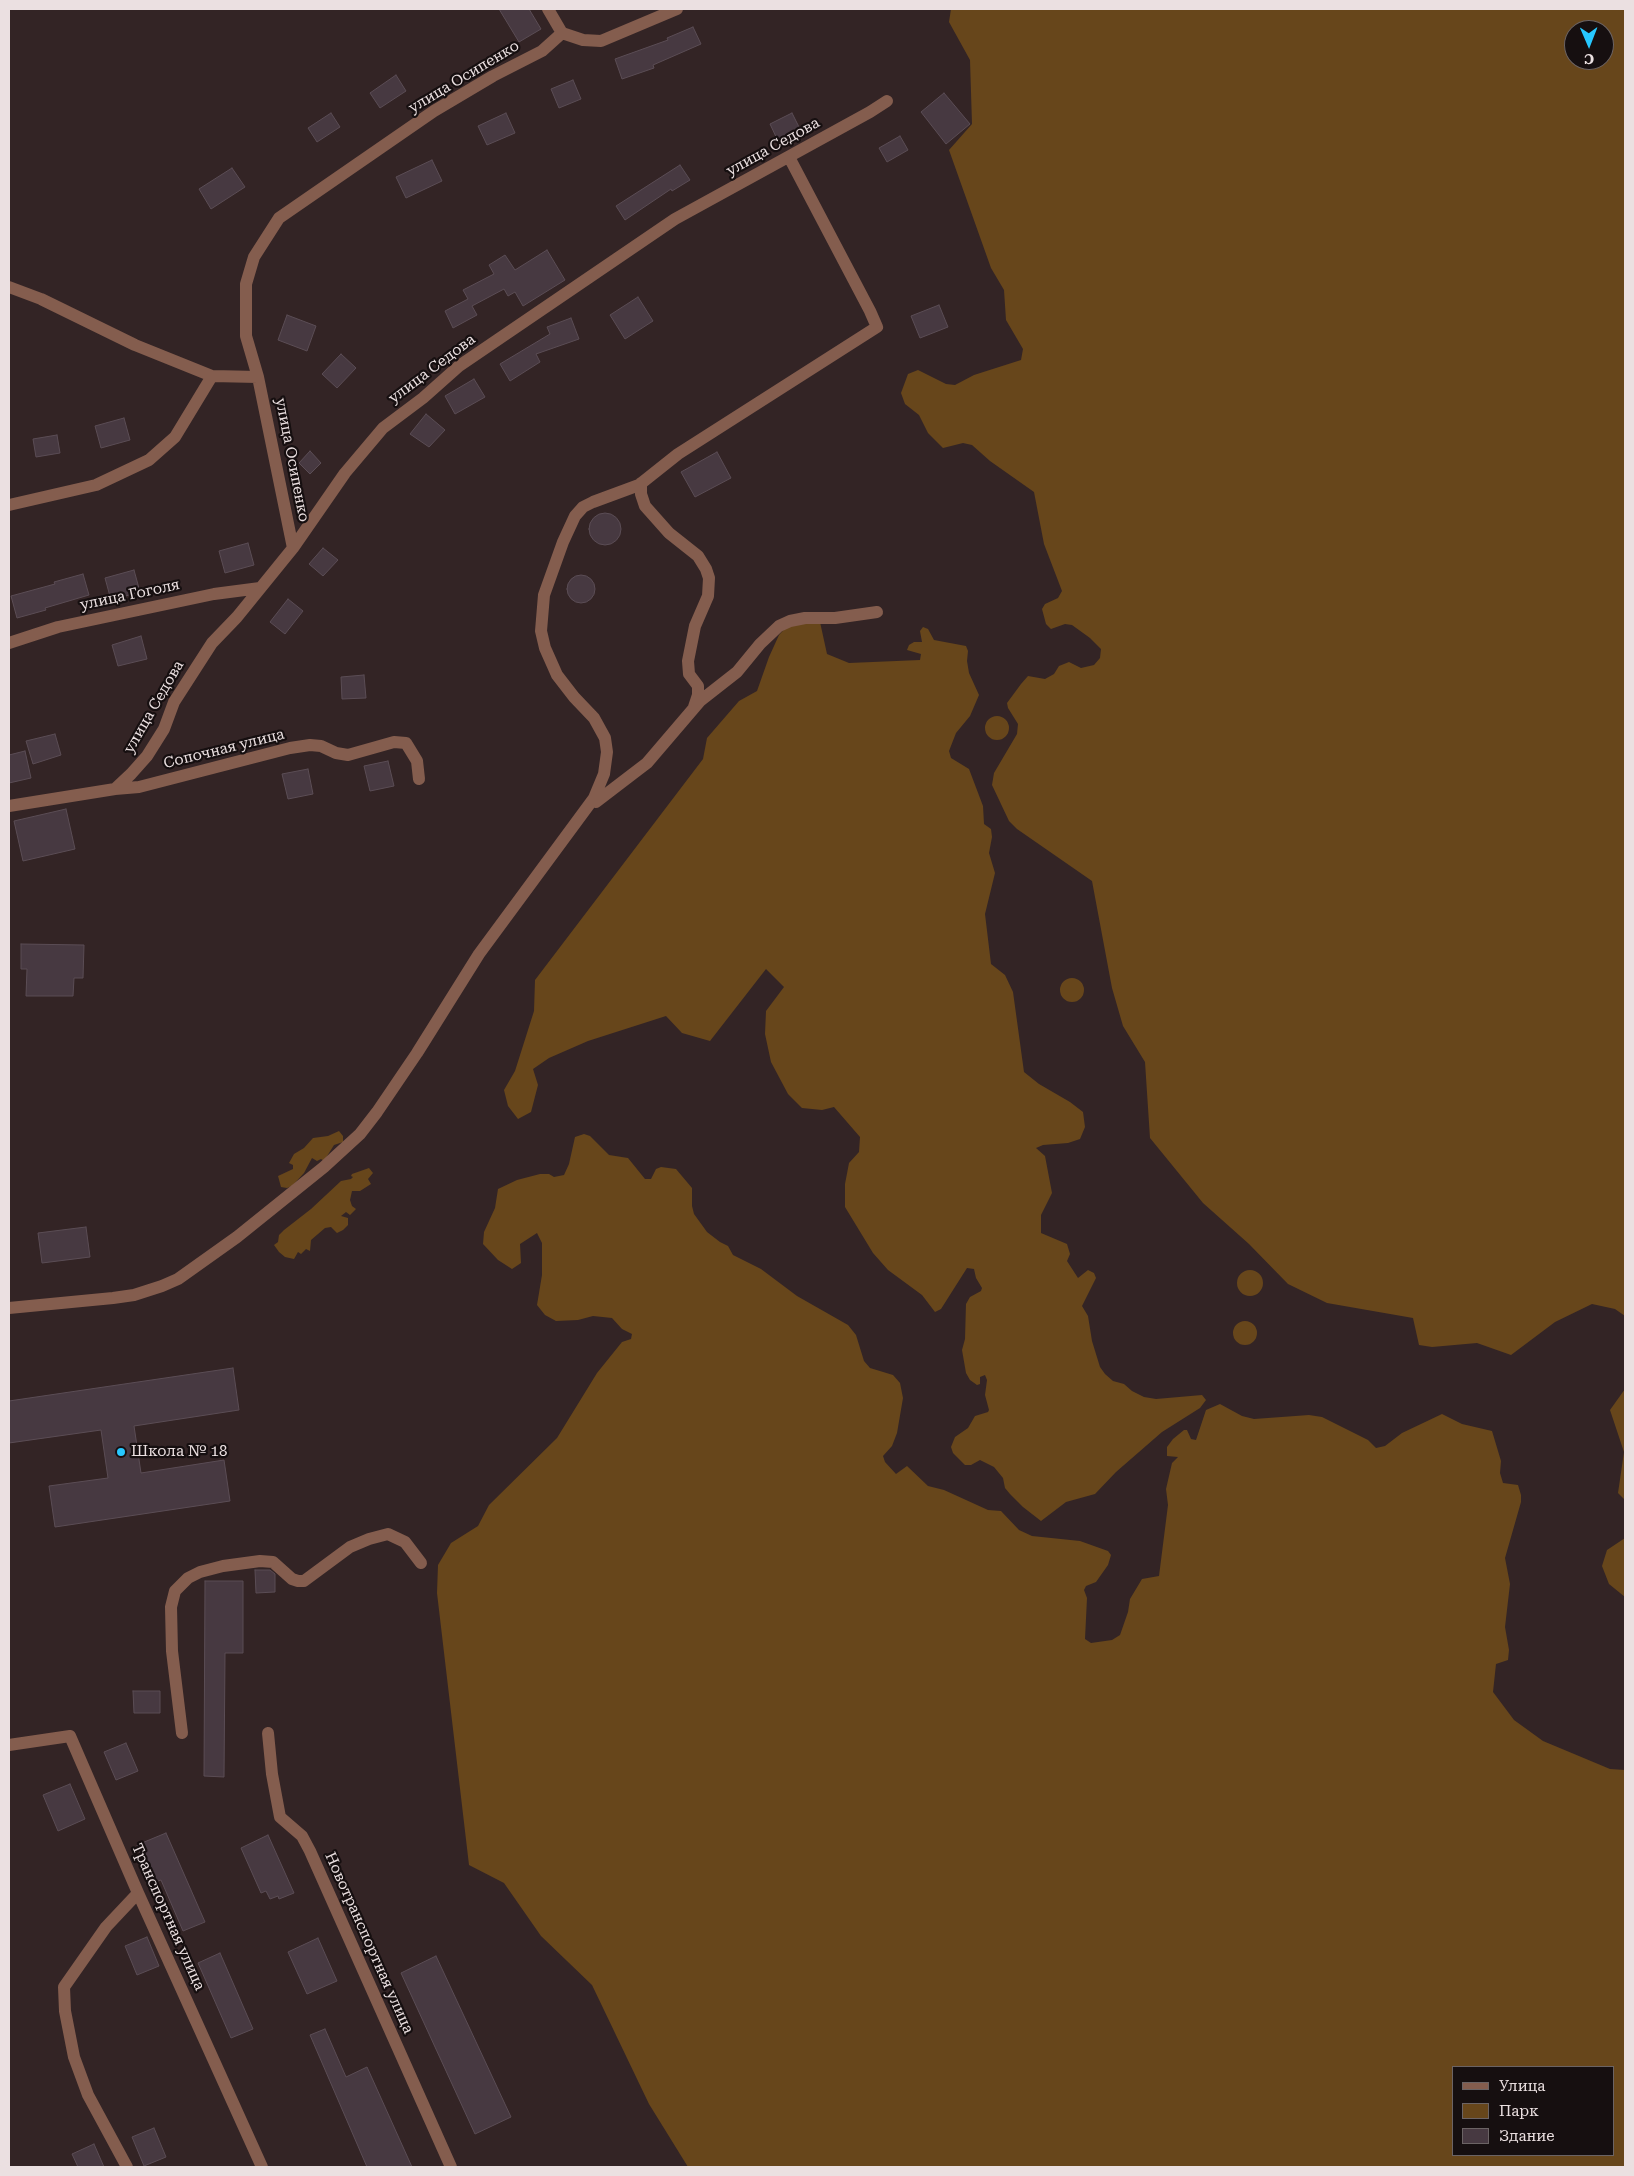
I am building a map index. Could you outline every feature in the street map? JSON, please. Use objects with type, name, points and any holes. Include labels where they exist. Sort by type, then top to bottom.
[{"type":"street","points":[[548,9],[562,33],[583,40],[601,41],[677,9]]},
{"type":"street","name":"улица Осипенко","points":[[293,548],[258,377],[246,336],[246,284],[254,257],[279,218],[434,112],[493,76],[542,51],[562,33]]},
{"type":"street","name":"улица Седова","points":[[115,788],[147,756],[164,729],[174,702],[212,643],[237,617],[293,548],[345,473],[382,428],[423,398],[459,366],[675,219],[887,101]]},
{"type":"street","points":[[9,1308],[134,1295],[178,1279],[237,1237],[324,1167],[360,1134],[377,1112],[417,1053],[479,954],[575,824],[601,785],[606,763],[606,743],[597,722],[569,691],[549,660],[541,631],[544,595],[563,542],[579,511],[593,502],[640,483],[678,454],[877,327],[873,315],[789,157]]},
{"type":"street","points":[[9,287],[41,299],[135,345],[212,376],[258,377]]},
{"type":"street","points":[[9,505],[96,485],[149,460],[175,437],[212,376]]},
{"type":"street","points":[[640,483],[640,494],[645,506],[669,533],[698,556],[709,578],[708,596],[695,626],[688,661],[689,674],[698,686],[698,695],[693,709]]},
{"type":"street","name":"улица Гоголя","points":[[9,643],[58,627],[214,594],[260,588]]},
{"type":"street","points":[[575,824],[606,793],[647,764],[693,709],[737,672],[766,638],[787,622],[805,618],[835,618],[877,612]]},
{"type":"street","name":"Сопочная улица","points":[[9,806],[115,788],[139,788],[300,746],[318,745],[336,754],[348,755],[399,742],[408,744],[416,756],[419,779]]},
{"type":"street","points":[[182,1733],[172,1651],[171,1606],[175,1591],[188,1578],[200,1572],[223,1566],[260,1560],[274,1562],[292,1579],[298,1582],[304,1581],[350,1547],[388,1534],[405,1542],[421,1563]]},
{"type":"street","name":"Новотранспортная улица","points":[[268,1733],[272,1774],[280,1816],[302,1836],[310,1852],[451,2167]]},
{"type":"street","name":"Транспортная улица","points":[[9,1745],[70,1736],[138,1893],[262,2167]]},
{"type":"street","points":[[127,2167],[88,2095],[74,2057],[65,2011],[64,1987],[106,1927],[138,1893]]},
{"type":"green space","points":[[951,9],[1625,9],[1625,1316],[1615,1309],[1592,1304],[1555,1322],[1511,1355],[1477,1343],[1432,1347],[1419,1345],[1413,1318],[1327,1303],[1288,1284],[1249,1244],[1203,1203],[1150,1138],[1145,1062],[1123,1026],[1112,988],[1092,881],[1017,829],[1009,821],[992,785],[994,773],[1017,734],[1018,724],[1007,703],[1021,684],[1028,676],[1045,679],[1054,674],[1059,666],[1069,662],[1081,668],[1094,665],[1100,658],[1101,649],[1072,625],[1065,624],[1051,629],[1046,624],[1042,609],[1045,604],[1058,598],[1062,591],[1044,544],[1034,492],[990,461],[972,445],[963,443],[943,448],[928,433],[919,415],[905,404],[901,393],[908,374],[918,370],[946,384],[955,385],[974,375],[1021,360],[1023,349],[1006,320],[1004,290],[991,268],[949,150],[972,124],[970,60],[949,22]]},
{"type":"green space","points":[[820,622],[827,654],[849,663],[920,660],[921,654],[907,650],[909,645],[914,642],[922,642],[920,631],[923,627],[928,629],[934,640],[966,646],[969,673],[979,695],[970,716],[956,733],[949,751],[951,758],[969,769],[983,806],[984,824],[991,829],[992,837],[989,853],[995,873],[985,914],[991,964],[1005,975],[1013,992],[1024,1072],[1039,1084],[1083,1112],[1085,1127],[1080,1139],[1068,1143],[1043,1145],[1036,1148],[1045,1156],[1052,1193],[1041,1215],[1041,1233],[1067,1244],[1070,1254],[1067,1261],[1078,1278],[1088,1270],[1094,1273],[1096,1278],[1082,1306],[1088,1316],[1092,1341],[1100,1367],[1105,1374],[1113,1381],[1124,1384],[1132,1391],[1144,1397],[1156,1399],[1202,1395],[1206,1400],[1200,1408],[1162,1432],[1116,1472],[1095,1494],[1066,1502],[1041,1521],[1010,1494],[1005,1488],[1003,1478],[994,1467],[980,1460],[971,1465],[965,1465],[953,1453],[951,1447],[955,1437],[968,1428],[975,1416],[989,1410],[985,1395],[987,1380],[985,1375],[980,1377],[980,1384],[977,1385],[970,1380],[966,1373],[962,1350],[965,1339],[966,1304],[970,1297],[981,1291],[982,1288],[976,1278],[974,1269],[967,1268],[941,1309],[935,1312],[922,1295],[888,1270],[873,1253],[845,1207],[845,1184],[849,1163],[859,1152],[860,1137],[834,1107],[822,1110],[802,1108],[788,1094],[771,1062],[765,1034],[766,1011],[784,987],[766,969],[710,1041],[682,1033],[666,1016],[588,1041],[549,1058],[533,1069],[538,1085],[531,1112],[518,1119],[508,1106],[504,1090],[515,1071],[534,1011],[535,980],[703,759],[707,738],[739,701],[757,691],[779,635],[790,623]]},
{"type":"green space","points":[[997,716],[1006,719],[1009,728],[1006,737],[997,740],[988,737],[985,728],[988,719]]},
{"type":"green space","points":[[1072,978],[1081,981],[1084,990],[1081,999],[1072,1002],[1063,999],[1060,990],[1063,981]]},
{"type":"green space","points":[[339,1131],[343,1136],[343,1142],[334,1145],[324,1161],[321,1159],[317,1161],[312,1158],[304,1173],[292,1186],[287,1188],[281,1187],[278,1176],[293,1169],[293,1165],[289,1163],[294,1154],[304,1148],[313,1138],[328,1136]]},
{"type":"green space","points":[[584,1134],[590,1136],[609,1155],[628,1158],[645,1179],[651,1179],[656,1169],[661,1167],[676,1169],[692,1188],[694,1214],[707,1232],[728,1246],[733,1255],[761,1269],[797,1296],[848,1325],[856,1335],[864,1361],[870,1368],[893,1375],[900,1383],[903,1398],[897,1433],[892,1446],[883,1456],[885,1462],[896,1474],[907,1466],[928,1486],[944,1490],[988,1510],[1001,1511],[1019,1530],[1032,1536],[1080,1541],[1108,1551],[1111,1555],[1108,1565],[1096,1582],[1086,1586],[1084,1590],[1087,1598],[1085,1639],[1091,1643],[1112,1640],[1120,1635],[1128,1612],[1130,1599],[1142,1579],[1159,1576],[1168,1505],[1166,1489],[1172,1463],[1178,1457],[1167,1456],[1167,1447],[1184,1430],[1187,1430],[1191,1439],[1196,1440],[1206,1410],[1220,1404],[1242,1416],[1254,1419],[1309,1415],[1322,1417],[1368,1440],[1376,1448],[1385,1446],[1402,1433],[1442,1414],[1462,1424],[1492,1431],[1501,1461],[1500,1473],[1503,1483],[1518,1485],[1521,1495],[1521,1502],[1505,1558],[1510,1584],[1505,1627],[1509,1650],[1508,1660],[1496,1664],[1493,1692],[1514,1720],[1543,1741],[1610,1769],[1625,1770],[1625,2167],[688,2167],[649,2104],[592,1985],[541,1936],[504,1883],[469,1865],[437,1593],[438,1565],[451,1543],[478,1526],[489,1505],[557,1438],[597,1373],[622,1342],[631,1339],[632,1334],[622,1329],[612,1318],[593,1316],[578,1320],[556,1321],[545,1315],[537,1305],[542,1275],[542,1243],[537,1233],[520,1244],[521,1263],[512,1269],[498,1260],[483,1244],[484,1232],[495,1208],[498,1189],[517,1180],[540,1174],[549,1174],[554,1177],[564,1175],[569,1164],[575,1137]]},
{"type":"green space","points":[[369,1168],[373,1173],[368,1179],[371,1184],[360,1191],[352,1191],[350,1200],[352,1206],[356,1209],[350,1215],[346,1212],[341,1216],[348,1218],[348,1225],[343,1230],[337,1233],[331,1227],[325,1228],[311,1240],[310,1251],[306,1249],[301,1254],[298,1252],[294,1259],[285,1257],[279,1252],[274,1245],[278,1242],[279,1235],[284,1230],[311,1209],[341,1181],[351,1179],[353,1177],[351,1176],[352,1174]]},
{"type":"green space","points":[[1250,1270],[1259,1274],[1263,1283],[1259,1292],[1250,1296],[1241,1292],[1237,1283],[1241,1274]]},
{"type":"green space","points":[[1245,1321],[1254,1324],[1257,1333],[1254,1342],[1245,1345],[1236,1342],[1233,1333],[1236,1324]]},
{"type":"green space","points":[[1625,1389],[1625,1500],[1618,1493],[1624,1452],[1610,1410]]},
{"type":"green space","points":[[1625,1538],[1625,1597],[1609,1584],[1602,1566],[1607,1550]]},
{"type":"building","points":[[499,9],[529,9],[541,29],[519,42]]},
{"type":"building","points":[[693,27],[701,44],[653,65],[654,68],[622,79],[615,59],[668,40],[667,38]]},
{"type":"building","points":[[396,75],[406,91],[380,108],[370,93]]},
{"type":"building","points":[[573,80],[581,99],[559,108],[551,89]]},
{"type":"building","points":[[944,93],[970,124],[946,144],[921,112]]},
{"type":"building","points":[[331,113],[340,127],[317,142],[308,128]]},
{"type":"building","points":[[506,113],[515,133],[487,145],[478,126]]},
{"type":"building","points":[[792,113],[800,129],[778,141],[770,124]]},
{"type":"building","points":[[900,136],[908,150],[887,162],[879,148]]},
{"type":"building","points":[[432,160],[442,181],[406,198],[396,177]]},
{"type":"building","points":[[680,165],[690,180],[672,191],[671,189],[625,220],[616,206]]},
{"type":"building","points":[[232,168],[245,187],[211,209],[199,189]]},
{"type":"building","points":[[547,250],[565,280],[523,306],[515,292],[508,296],[504,289],[472,306],[477,315],[453,328],[445,311],[468,299],[463,290],[494,274],[489,265],[505,255],[515,270]]},
{"type":"building","points":[[638,297],[653,321],[625,339],[610,315]]},
{"type":"building","points":[[939,305],[948,327],[920,338],[911,316]]},
{"type":"building","points":[[287,315],[316,326],[307,351],[278,340]]},
{"type":"building","points":[[571,318],[579,339],[536,354],[540,362],[510,381],[500,364],[550,334],[547,327]]},
{"type":"building","points":[[341,354],[356,368],[337,388],[322,374]]},
{"type":"building","points":[[474,379],[485,397],[455,414],[445,396]]},
{"type":"building","points":[[426,414],[445,430],[429,447],[410,434]]},
{"type":"building","points":[[124,418],[130,440],[101,448],[95,426]]},
{"type":"building","points":[[57,435],[60,453],[36,457],[33,439]]},
{"type":"building","points":[[310,451],[321,463],[310,474],[299,463]]},
{"type":"building","points":[[717,452],[731,478],[695,497],[681,472]]},
{"type":"building","points":[[605,513],[611,514],[616,518],[620,523],[620,535],[616,540],[611,544],[605,545],[599,544],[594,540],[590,535],[589,529],[590,523],[594,518],[599,514]]},
{"type":"building","points":[[248,543],[254,565],[225,573],[219,551]]},
{"type":"building","points":[[323,548],[338,560],[323,576],[309,564]]},
{"type":"building","points":[[134,570],[140,592],[111,600],[105,578]]},
{"type":"building","points":[[83,574],[89,595],[17,618],[11,596]]},
{"type":"building","points":[[581,575],[591,579],[595,589],[591,599],[581,603],[571,599],[567,589],[571,579]]},
{"type":"building","points":[[288,599],[303,611],[285,634],[270,622]]},
{"type":"building","points":[[141,636],[147,659],[118,666],[112,645]]},
{"type":"building","points":[[364,675],[366,698],[342,699],[341,677]]},
{"type":"building","points":[[55,734],[61,755],[33,764],[26,741]]},
{"type":"building","points":[[25,751],[31,778],[9,783],[9,755]]},
{"type":"building","points":[[388,761],[394,786],[370,791],[364,766]]},
{"type":"building","points":[[308,769],[313,794],[288,799],[282,774]]},
{"type":"building","points":[[66,809],[75,849],[23,861],[14,821]]},
{"type":"building","points":[[21,944],[84,945],[83,978],[74,978],[73,996],[26,996],[27,969],[21,969]]},
{"type":"building","points":[[86,1227],[90,1257],[42,1263],[38,1233]]},
{"type":"building","name":"Школа № 18","points":[[233,1368],[239,1410],[134,1426],[141,1473],[224,1460],[230,1501],[55,1527],[49,1486],[108,1478],[101,1430],[9,1443],[9,1401]]},
{"type":"building","points":[[255,1570],[270,1570],[275,1574],[275,1592],[256,1593]]},
{"type":"building","points":[[205,1581],[243,1581],[243,1653],[225,1653],[224,1777],[204,1776]]},
{"type":"building","points":[[133,1691],[160,1691],[160,1713],[134,1713]]},
{"type":"building","points":[[126,1743],[138,1771],[116,1780],[104,1752]]},
{"type":"building","points":[[70,1784],[85,1819],[58,1831],[43,1795]]},
{"type":"building","points":[[166,1833],[205,1922],[183,1931],[161,1880],[153,1883],[137,1845]]},
{"type":"building","points":[[268,1835],[294,1893],[279,1899],[278,1896],[270,1899],[266,1891],[261,1893],[241,1848]]},
{"type":"building","points":[[147,1937],[159,1966],[137,1975],[125,1946]]},
{"type":"building","points":[[318,1938],[337,1981],[307,1994],[288,1952]]},
{"type":"building","points":[[220,1953],[253,2029],[231,2038],[198,1963]]},
{"type":"building","points":[[436,1956],[511,2117],[475,2134],[401,1973]]},
{"type":"building","points":[[325,2029],[346,2077],[367,2067],[412,2167],[367,2167],[310,2035]]},
{"type":"building","points":[[154,2128],[166,2157],[144,2166],[132,2137]]},
{"type":"building","points":[[94,2144],[104,2167],[78,2167],[72,2154]]},
{"type":"place","name":"Школа № 18","points":[[121,1452]]}]
